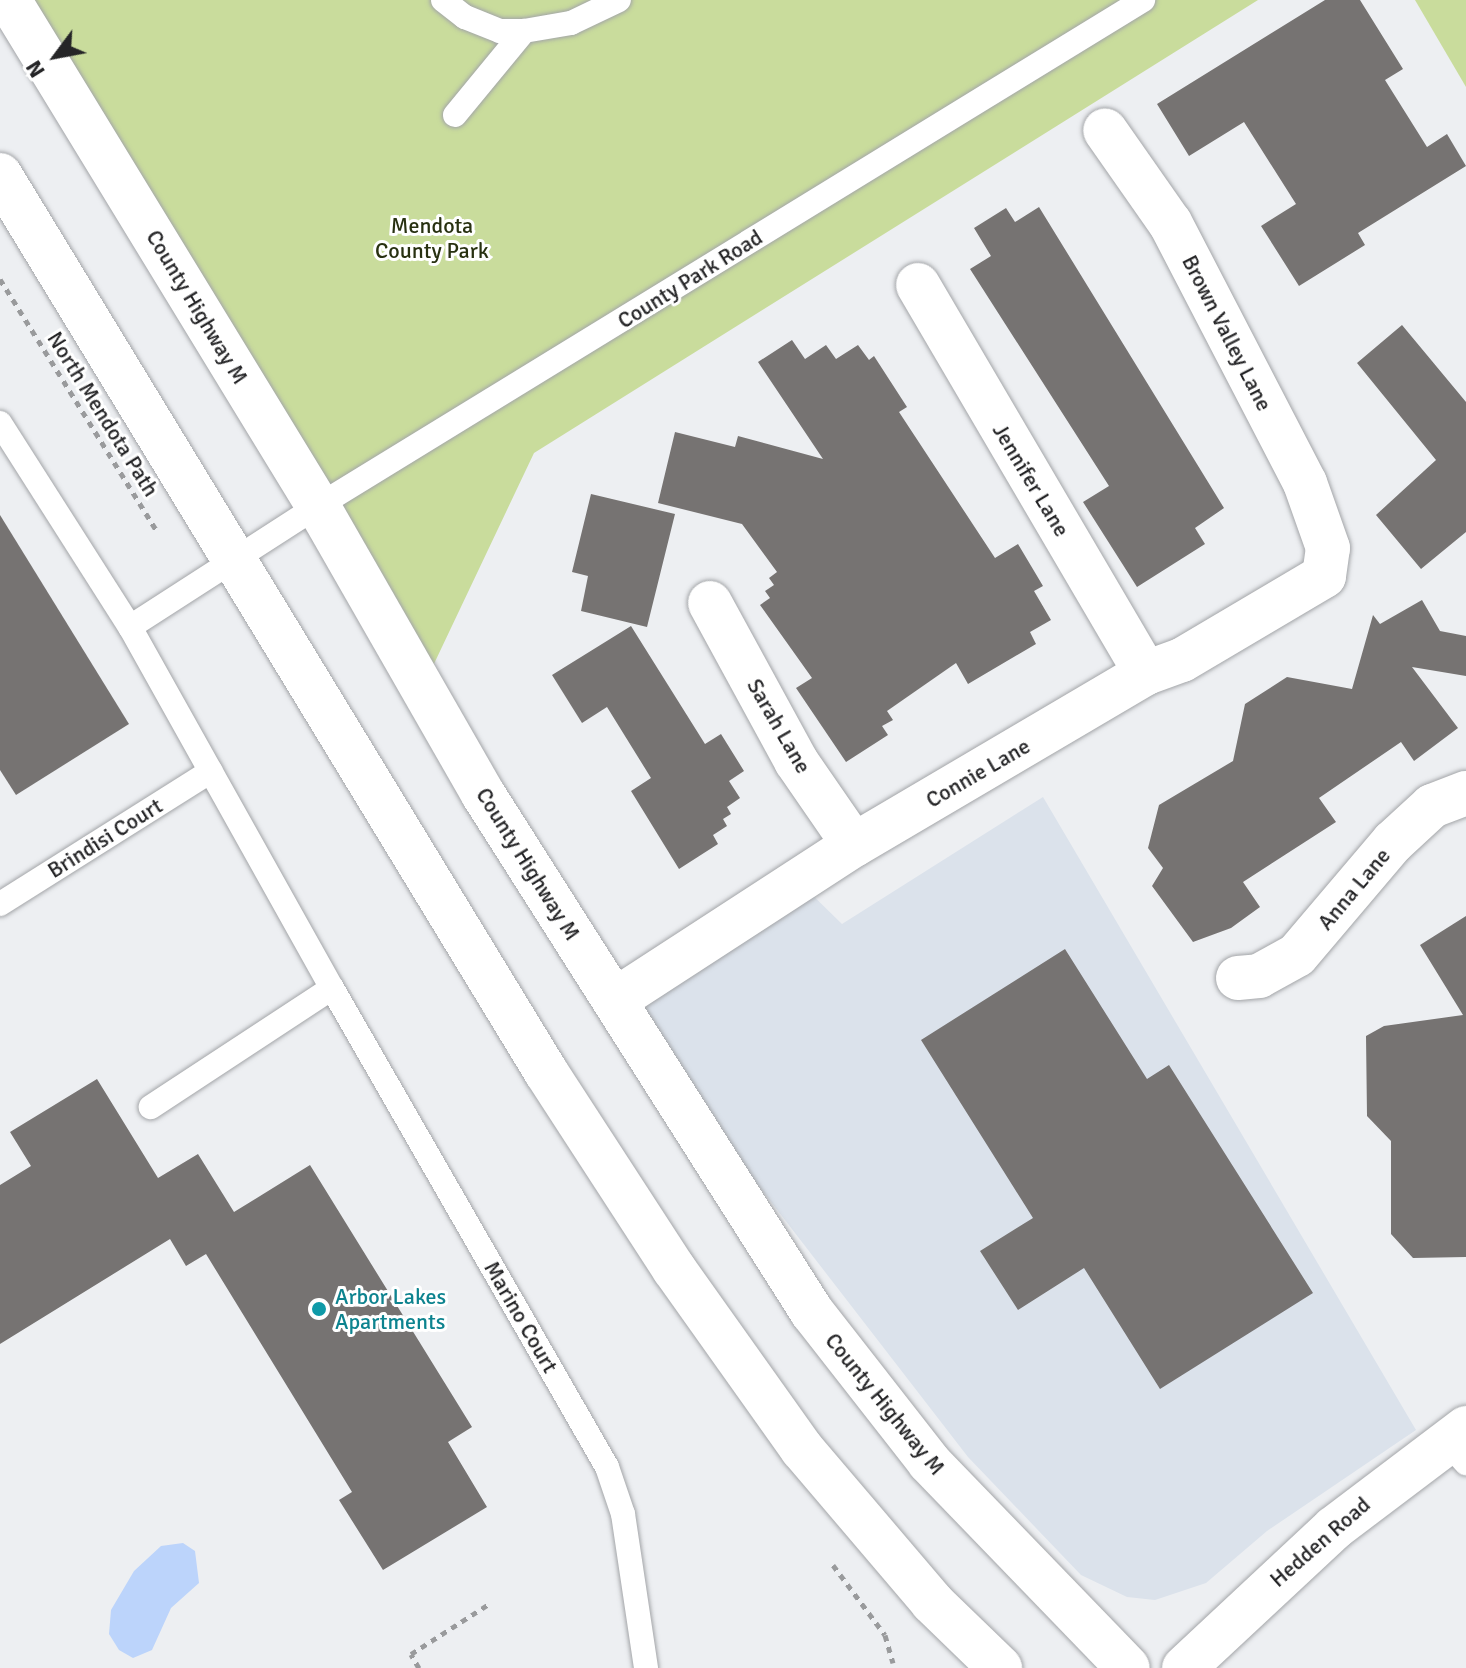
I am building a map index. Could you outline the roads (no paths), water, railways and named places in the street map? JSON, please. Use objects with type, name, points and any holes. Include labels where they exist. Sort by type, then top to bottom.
[{"type":"main road","name":"County Highway M","points":[[9,0],[318,506],[483,794],[805,1301],[863,1383],[963,1499],[1128,1668]]},
{"type":"main road","name":"Brown Valley Lane","points":[[1105,130],[1170,223],[1305,483],[1328,548]]},
{"type":"main road","points":[[0,175],[238,559],[546,1072],[760,1395],[932,1602],[1000,1668]]},
{"type":"main road","name":"Jennifer Lane","points":[[918,285],[1146,673]]},
{"type":"main road","name":"Connie Lane","points":[[615,1000],[854,845],[1146,673],[1182,660],[1324,576],[1328,548]]},
{"type":"main road","name":"Sarah Lane","points":[[710,603],[796,761],[854,845]]},
{"type":"main road","name":"Anna Lane","points":[[1238,978],[1259,976],[1297,955],[1393,842],[1432,806],[1466,793]]},
{"type":"main road","name":"Hedden Road","points":[[1184,1668],[1334,1528],[1459,1444]]},
{"type":"lane","points":[[443,0],[465,17],[500,31],[524,31],[571,23],[619,0]]},
{"type":"lane","name":"County Park Road","points":[[130,627],[318,506],[1143,0]]},
{"type":"lane","points":[[455,115],[524,31]]},
{"type":"lane","name":"Marino Court","points":[[0,423],[130,627],[332,988],[607,1467],[623,1514],[646,1668]]},
{"type":"lane","name":"Brindisi Court","points":[[0,904],[211,771]]},
{"type":"lane","points":[[151,1107],[332,988]]},
{"type":"water","points":[[183,1543],[195,1551],[199,1583],[171,1608],[152,1650],[133,1658],[119,1650],[109,1634],[111,1610],[134,1571],[161,1546]]},
{"type":"place","name":"Arbor Lakes Apartments","points":[[319,1309]]},
{"type":"park label","name":"Mendota County Park","points":[[432,238]]}]
